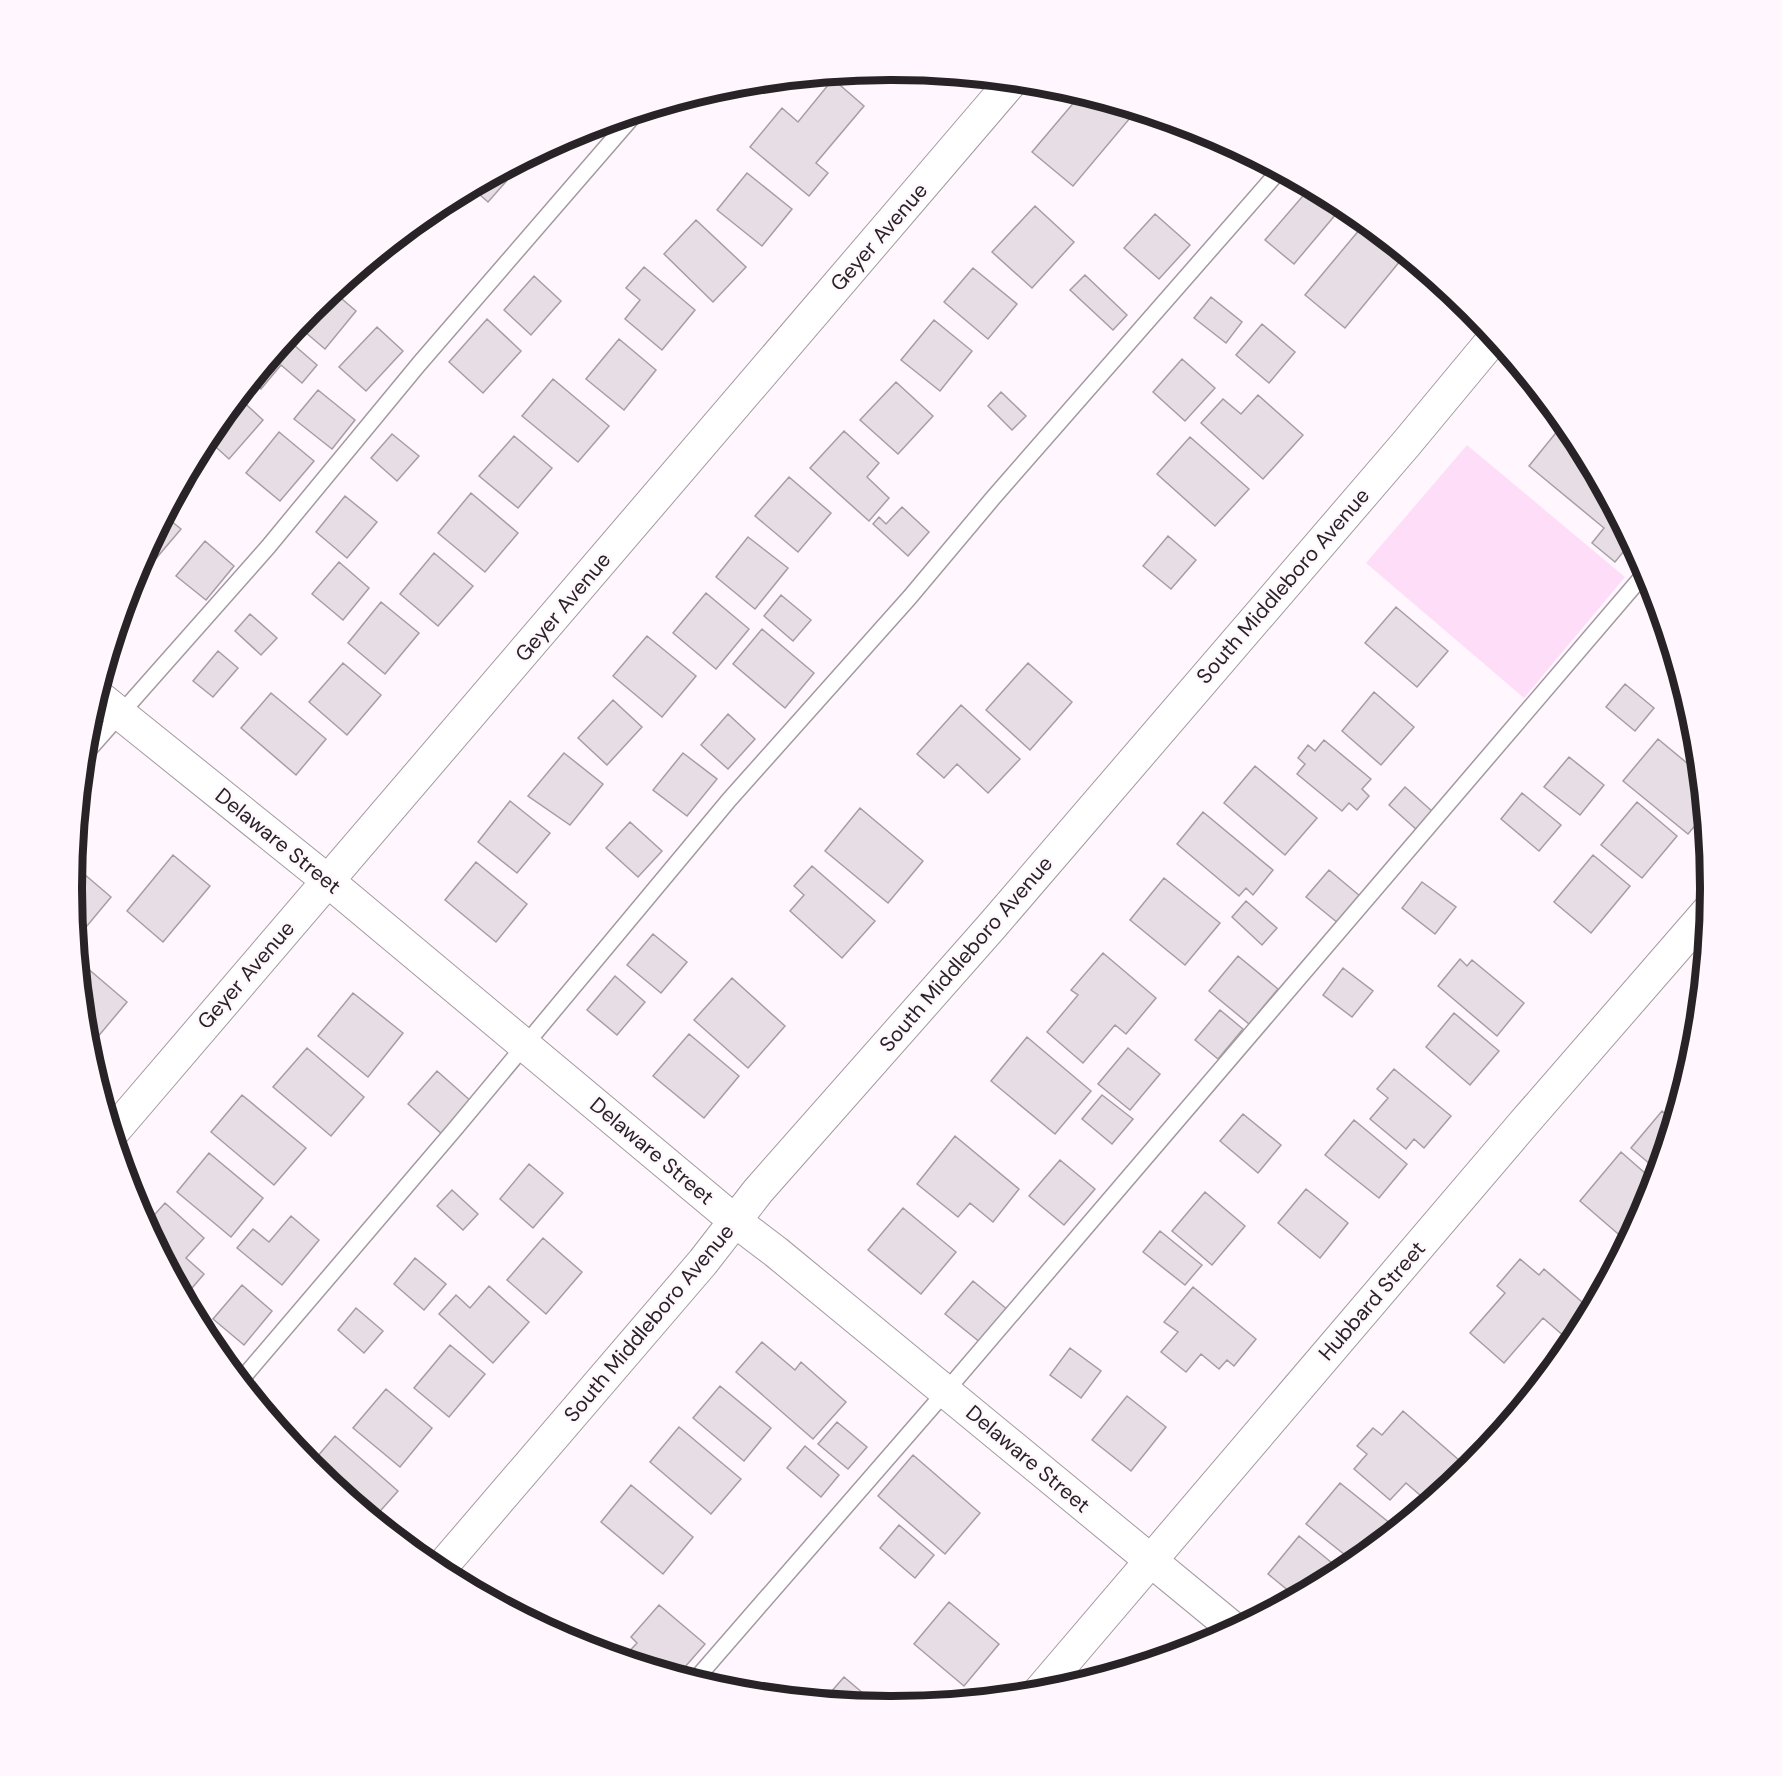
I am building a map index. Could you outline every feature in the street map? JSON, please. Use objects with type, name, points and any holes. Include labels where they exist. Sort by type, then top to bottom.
[{"type":"street","name":"Geyer Avenue","points":[[118,1126],[1006,88]]},
{"type":"street","name":"South Middleboro Avenue","points":[[446,1562],[703,1262],[758,1191],[992,926],[1406,444],[1489,344]]},
{"type":"street","name":"Delaware Street","points":[[109,705],[328,881],[735,1221],[776,1252],[1227,1623]]},
{"type":"street","name":"Hubbard Street","points":[[1047,1681],[1499,1151],[1699,922]]},
{"type":"lane","points":[[99,725],[109,705],[268,547],[419,364],[627,124]]},
{"type":"lane","points":[[246,1374],[729,800],[910,597],[1000,489],[1274,177]]},
{"type":"lane","points":[[700,1673],[946,1391],[1639,581]]},
{"type":"shaded area","points":[[1467,445],[1625,577],[1524,698],[1366,563]]},
{"type":"building","points":[[836,81],[864,106],[816,163],[828,173],[809,196],[750,147],[782,108],[798,122],[831,82]]},
{"type":"building","points":[[1075,101],[1132,116],[1073,186],[1032,152]]},
{"type":"building","points":[[747,173],[792,209],[762,246],[717,210]]},
{"type":"building","points":[[509,176],[510,177],[488,202],[478,193]]},
{"type":"building","points":[[1305,194],[1336,214],[1294,264],[1265,240]]},
{"type":"building","points":[[1035,206],[1074,242],[1032,288],[992,252]]},
{"type":"building","points":[[1155,214],[1190,245],[1159,279],[1124,248]]},
{"type":"building","points":[[696,220],[746,267],[713,302],[664,254]]},
{"type":"building","points":[[1359,230],[1400,261],[1345,328],[1305,295]]},
{"type":"building","points":[[644,267],[695,310],[662,350],[625,319],[640,300],[626,288]]},
{"type":"building","points":[[973,268],[1017,304],[988,339],[944,302]]},
{"type":"building","points":[[1085,275],[1127,315],[1113,330],[1070,290]]},
{"type":"building","points":[[534,276],[561,301],[531,335],[504,310]]},
{"type":"building","points":[[340,297],[356,311],[325,349],[305,332]]},
{"type":"building","points":[[1211,297],[1242,322],[1226,343],[1194,318]]},
{"type":"building","points":[[487,319],[521,351],[483,393],[449,362]]},
{"type":"building","points":[[934,320],[972,351],[940,391],[901,360]]},
{"type":"building","points":[[1262,324],[1295,352],[1269,383],[1236,355]]},
{"type":"building","points":[[377,327],[403,351],[366,391],[339,367]]},
{"type":"building","points":[[619,339],[656,370],[624,410],[586,379]]},
{"type":"building","points":[[293,344],[317,365],[302,383],[281,365],[261,389],[258,386]]},
{"type":"building","points":[[1182,359],[1215,388],[1185,421],[1153,392]]},
{"type":"building","points":[[553,379],[609,426],[578,462],[522,416]]},
{"type":"building","points":[[896,382],[933,416],[898,454],[860,420]]},
{"type":"building","points":[[318,390],[355,420],[332,449],[294,419]]},
{"type":"building","points":[[1001,392],[1026,416],[1012,430],[988,406]]},
{"type":"building","points":[[1258,395],[1303,435],[1263,479],[1201,423],[1223,399],[1241,414]]},
{"type":"building","points":[[245,403],[263,420],[229,459],[215,446]]},
{"type":"building","points":[[844,431],[879,463],[867,477],[889,498],[869,521],[810,468]]},
{"type":"building","points":[[1557,431],[1591,484],[1625,550],[1615,562],[1592,543],[1604,528],[1529,466]]},
{"type":"building","points":[[279,432],[314,461],[280,501],[246,473]]},
{"type":"building","points":[[392,434],[419,456],[397,481],[371,458]]},
{"type":"building","points":[[514,436],[552,468],[518,508],[479,476]]},
{"type":"building","points":[[1190,437],[1249,489],[1215,526],[1157,474]]},
{"type":"building","points":[[789,477],[831,513],[798,552],[755,516]]},
{"type":"building","points":[[471,493],[518,533],[485,572],[438,533]]},
{"type":"building","points":[[345,496],[377,522],[347,558],[316,532]]},
{"type":"building","points":[[902,507],[929,532],[908,556],[873,524],[879,517],[886,524]]},
{"type":"building","points":[[171,521],[181,529],[150,566]]},
{"type":"building","points":[[1168,536],[1196,560],[1171,589],[1143,566]]},
{"type":"building","points":[[748,537],[788,568],[755,609],[716,577]]},
{"type":"building","points":[[205,541],[234,566],[206,600],[176,576]]},
{"type":"building","points":[[434,553],[473,586],[438,626],[400,594]]},
{"type":"building","points":[[339,562],[369,588],[343,620],[312,594]]},
{"type":"building","points":[[706,593],[749,629],[716,669],[673,633]]},
{"type":"building","points":[[781,595],[811,620],[793,641],[764,616]]},
{"type":"building","points":[[381,602],[419,633],[385,674],[348,643]]},
{"type":"building","points":[[1396,607],[1448,651],[1417,687],[1365,643]]},
{"type":"building","points":[[250,614],[277,638],[261,655],[235,631]]},
{"type":"building","points":[[762,629],[814,673],[785,708],[733,664]]},
{"type":"building","points":[[647,636],[696,676],[662,717],[613,676]]},
{"type":"building","points":[[218,651],[238,668],[213,697],[193,681]]},
{"type":"building","points":[[343,663],[381,695],[347,735],[309,702]]},
{"type":"building","points":[[1028,663],[1072,702],[1030,750],[986,710]]},
{"type":"building","points":[[1625,684],[1654,708],[1635,731],[1606,707]]},
{"type":"building","points":[[1374,692],[1414,727],[1381,765],[1342,731]]},
{"type":"building","points":[[271,693],[326,739],[296,775],[241,728]]},
{"type":"building","points":[[613,700],[642,727],[607,765],[578,738]]},
{"type":"building","points":[[961,705],[1020,759],[988,793],[957,764],[944,778],[917,754]]},
{"type":"building","points":[[728,714],[755,739],[728,769],[701,745]]},
{"type":"building","points":[[1658,739],[1690,766],[1697,823],[1688,834],[1623,781]]},
{"type":"building","points":[[1324,740],[1371,779],[1362,789],[1369,796],[1357,810],[1349,803],[1342,811],[1297,774],[1305,764],[1298,758],[1308,745],[1315,751]]},
{"type":"building","points":[[564,753],[603,784],[570,825],[528,796]]},
{"type":"building","points":[[683,753],[717,779],[687,816],[653,790]]},
{"type":"building","points":[[1569,757],[1604,785],[1580,815],[1544,787]]},
{"type":"building","points":[[1255,766],[1317,818],[1285,855],[1224,803]]},
{"type":"building","points":[[1405,787],[1433,812],[1417,830],[1389,805]]},
{"type":"building","points":[[1522,793],[1561,825],[1539,851],[1501,819]]},
{"type":"building","points":[[510,801],[550,833],[517,873],[478,842]]},
{"type":"building","points":[[1637,802],[1677,836],[1642,878],[1601,845]]},
{"type":"building","points":[[860,808],[923,861],[888,903],[825,851]]},
{"type":"building","points":[[1203,812],[1273,870],[1253,895],[1246,888],[1239,896],[1177,844]]},
{"type":"building","points":[[630,822],[662,851],[638,877],[606,848]]},
{"type":"building","points":[[173,855],[210,886],[163,942],[127,911]]},
{"type":"building","points":[[1593,855],[1630,886],[1591,933],[1554,902]]},
{"type":"building","points":[[476,862],[527,904],[496,942],[445,900]]},
{"type":"building","points":[[812,866],[875,921],[842,958],[790,911],[804,895],[794,886]]},
{"type":"building","points":[[1329,870],[1360,896],[1338,923],[1306,897]]},
{"type":"building","points":[[83,873],[111,897],[84,930]]},
{"type":"building","points":[[1164,878],[1220,923],[1185,965],[1130,920]]},
{"type":"building","points":[[1422,882],[1456,907],[1435,934],[1402,908]]},
{"type":"building","points":[[1246,901],[1277,928],[1262,945],[1232,917]]},
{"type":"building","points":[[653,934],[687,962],[661,993],[627,965]]},
{"type":"building","points":[[1103,953],[1156,998],[1126,1034],[1115,1025],[1083,1063],[1047,1032],[1078,995],[1071,990]]},
{"type":"building","points":[[1238,956],[1278,989],[1249,1024],[1209,991]]},
{"type":"building","points":[[1460,959],[1467,966],[1472,960],[1524,1003],[1497,1036],[1438,986]]},
{"type":"building","points":[[86,967],[127,1002],[97,1038]]},
{"type":"building","points":[[1343,968],[1373,991],[1352,1017],[1323,995]]},
{"type":"building","points":[[615,976],[645,1002],[617,1035],[587,1010]]},
{"type":"building","points":[[732,978],[785,1026],[748,1068],[694,1020]]},
{"type":"building","points":[[353,993],[403,1033],[368,1077],[318,1036]]},
{"type":"building","points":[[1220,1010],[1243,1029],[1218,1059],[1195,1040]]},
{"type":"building","points":[[1454,1013],[1499,1051],[1470,1085],[1426,1047]]},
{"type":"building","points":[[689,1034],[739,1076],[704,1118],[653,1076]]},
{"type":"building","points":[[1027,1037],[1091,1091],[1055,1134],[991,1081]]},
{"type":"building","points":[[307,1048],[364,1097],[331,1136],[273,1087]]},
{"type":"building","points":[[1128,1048],[1160,1074],[1130,1110],[1098,1084]]},
{"type":"building","points":[[1394,1069],[1451,1116],[1424,1148],[1414,1139],[1406,1149],[1370,1119],[1388,1098],[1377,1089]]},
{"type":"building","points":[[437,1071],[472,1102],[443,1135],[408,1104]]},
{"type":"building","points":[[242,1095],[306,1148],[274,1185],[211,1132]]},
{"type":"building","points":[[1102,1095],[1133,1119],[1112,1144],[1082,1119]]},
{"type":"building","points":[[1662,1111],[1667,1115],[1651,1165],[1631,1148]]},
{"type":"building","points":[[1243,1114],[1281,1145],[1258,1173],[1220,1141]]},
{"type":"building","points":[[1354,1120],[1407,1164],[1379,1198],[1325,1155]]},
{"type":"building","points":[[955,1136],[1019,1189],[993,1222],[970,1203],[958,1217],[917,1184]]},
{"type":"building","points":[[1621,1152],[1647,1175],[1620,1236],[1580,1201]]},
{"type":"building","points":[[209,1153],[263,1198],[231,1237],[177,1192]]},
{"type":"building","points":[[1060,1160],[1095,1189],[1064,1225],[1029,1196]]},
{"type":"building","points":[[529,1164],[563,1193],[533,1228],[500,1199]]},
{"type":"building","points":[[1306,1189],[1348,1223],[1320,1258],[1278,1223]]},
{"type":"building","points":[[452,1190],[478,1214],[463,1230],[437,1206]]},
{"type":"building","points":[[1205,1192],[1245,1226],[1212,1265],[1172,1231]]},
{"type":"building","points":[[165,1203],[204,1238],[186,1258],[204,1274],[190,1290],[166,1246],[153,1217]]},
{"type":"building","points":[[903,1208],[956,1252],[921,1294],[868,1250]]},
{"type":"building","points":[[291,1216],[319,1240],[282,1285],[237,1248],[253,1229],[269,1242]]},
{"type":"building","points":[[1160,1231],[1202,1265],[1185,1285],[1143,1252]]},
{"type":"building","points":[[543,1238],[582,1272],[546,1314],[507,1280]]},
{"type":"building","points":[[415,1258],[446,1284],[424,1310],[394,1284]]},
{"type":"building","points":[[1520,1259],[1539,1275],[1544,1269],[1584,1304],[1564,1336],[1543,1318],[1504,1363],[1470,1333],[1505,1293],[1497,1286]]},
{"type":"building","points":[[973,1281],[1008,1310],[981,1343],[945,1314]]},
{"type":"building","points":[[242,1285],[272,1311],[244,1345],[213,1319]]},
{"type":"building","points":[[489,1286],[529,1322],[493,1363],[439,1314],[456,1295],[470,1308]]},
{"type":"building","points":[[1193,1287],[1256,1339],[1234,1366],[1227,1360],[1219,1369],[1201,1354],[1186,1372],[1161,1352],[1178,1332],[1164,1322]]},
{"type":"building","points":[[356,1308],[383,1331],[364,1353],[338,1330]]},
{"type":"building","points":[[762,1342],[795,1370],[801,1362],[846,1402],[813,1439],[736,1372]]},
{"type":"building","points":[[450,1345],[485,1374],[449,1417],[414,1388]]},
{"type":"building","points":[[1070,1348],[1101,1371],[1081,1398],[1050,1375]]},
{"type":"building","points":[[720,1386],[771,1428],[744,1461],[693,1418]]},
{"type":"building","points":[[386,1389],[432,1428],[400,1467],[353,1428]]},
{"type":"building","points":[[1127,1396],[1166,1427],[1131,1471],[1092,1440]]},
{"type":"building","points":[[1403,1411],[1461,1462],[1422,1497],[1406,1483],[1390,1500],[1354,1469],[1367,1454],[1357,1446],[1373,1428],[1382,1435]]},
{"type":"building","points":[[837,1422],[867,1447],[848,1469],[818,1444]]},
{"type":"building","points":[[679,1427],[741,1479],[711,1514],[650,1462]]},
{"type":"building","points":[[335,1436],[398,1491],[379,1513],[317,1457]]},
{"type":"building","points":[[805,1446],[839,1475],[821,1497],[787,1468]]},
{"type":"building","points":[[913,1455],[980,1513],[945,1554],[878,1496]]},
{"type":"building","points":[[1340,1483],[1390,1523],[1346,1556],[1306,1524]]},
{"type":"building","points":[[631,1485],[693,1537],[663,1574],[601,1522]]},
{"type":"building","points":[[899,1525],[934,1555],[915,1578],[880,1548]]},
{"type":"building","points":[[1299,1536],[1333,1564],[1289,1591],[1268,1574]]},
{"type":"building","points":[[949,1602],[999,1644],[964,1686],[914,1644]]},
{"type":"building","points":[[659,1605],[705,1644],[683,1669],[628,1653],[637,1643],[631,1637]]},
{"type":"building","points":[[844,1677],[866,1696],[838,1695],[829,1694]]}]
